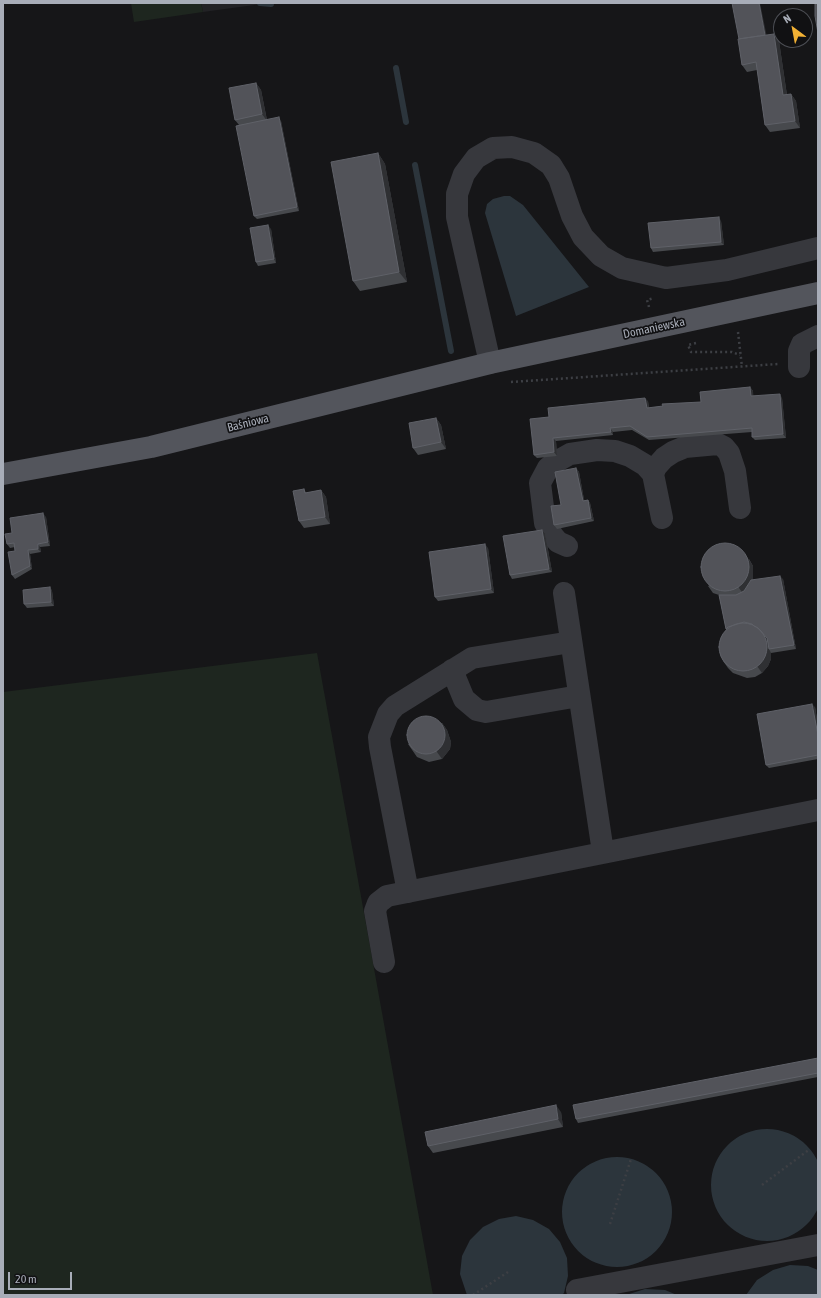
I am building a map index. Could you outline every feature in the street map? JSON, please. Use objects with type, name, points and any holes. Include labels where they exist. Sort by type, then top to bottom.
[{"type":"main road","name":"Domaniewska","points":[[490,363],[818,293]]},
{"type":"main road","name":"Baśniowa","points":[[3,474],[151,447],[490,363]]},
{"type":"lane","points":[[490,363],[457,217],[457,194],[464,174],[476,158],[493,148],[512,147],[534,153],[550,165],[559,178],[572,216],[583,237],[601,256],[622,268],[666,278],[727,270],[818,248]]},
{"type":"lane","points":[[800,365],[799,351],[802,344],[818,336]]},
{"type":"lane","points":[[653,474],[656,467],[673,452],[685,447],[718,444],[724,447],[729,453],[735,471],[740,508]]},
{"type":"lane","points":[[567,546],[558,542],[552,536],[545,523],[540,483],[548,468],[570,454],[597,450],[615,451],[630,456],[645,465],[653,474],[662,518]]},
{"type":"lane","points":[[564,593],[603,852]]},
{"type":"lane","points":[[408,892],[379,737],[388,714],[395,706],[472,658],[483,655],[571,642]]},
{"type":"lane","points":[[452,670],[464,699],[477,710],[486,712],[579,696]]},
{"type":"lane","points":[[384,962],[374,911],[378,903],[387,896],[818,810]]},
{"type":"lane","points":[[577,1290],[818,1245]]},
{"type":"path","points":[[737,325],[742,367]]},
{"type":"path","points":[[702,341],[688,345],[691,352],[732,352],[740,355]]},
{"type":"path","points":[[508,382],[742,367],[800,365]]},
{"type":"path","points":[[762,1185],[810,1149]]},
{"type":"path","points":[[610,1224],[631,1159]]},
{"type":"path","points":[[473,1295],[508,1272]]},
{"type":"shaded area","points":[[131,3],[201,3],[203,12],[134,22]]},
{"type":"shaded area","points":[[201,3],[269,3],[203,12]]},
{"type":"shaded area","points":[[510,196],[523,205],[589,287],[516,316],[485,213],[487,204],[493,199]]},
{"type":"shaded area","points":[[317,653],[433,1295],[3,1295],[3,692]]},
{"type":"shaded area","points":[[767,1129],[788,1134],[798,1139],[806,1146],[813,1154],[818,1164],[823,1185],[818,1206],[813,1216],[806,1224],[798,1231],[788,1236],[767,1241],[746,1236],[736,1231],[728,1224],[721,1216],[716,1206],[711,1185],[716,1164],[721,1154],[728,1146],[736,1139],[746,1134]]},
{"type":"shaded area","points":[[617,1157],[628,1158],[638,1162],[656,1173],[667,1191],[671,1201],[671,1223],[667,1233],[656,1251],[638,1262],[628,1266],[617,1267],[606,1266],[596,1262],[578,1251],[567,1233],[563,1223],[562,1212],[563,1201],[567,1191],[578,1173],[596,1162],[606,1158]]},
{"type":"shaded area","points":[[516,1216],[533,1220],[549,1229],[560,1242],[567,1258],[568,1276],[564,1293],[562,1295],[467,1295],[460,1274],[462,1256],[470,1240],[483,1227],[499,1219]]},
{"type":"shaded area","points":[[790,1265],[808,1266],[818,1270],[818,1295],[746,1295],[757,1280],[773,1270]]},
{"type":"shaded area","points":[[645,1289],[665,1290],[677,1295],[626,1295]]},
{"type":"building","points":[[732,3],[759,3],[765,35],[739,39]]},
{"type":"building","points":[[815,3],[818,3],[818,33],[815,16]]},
{"type":"building","points":[[773,34],[773,48],[776,48],[783,95],[791,94],[795,121],[765,125],[756,62],[742,65],[738,39]]},
{"type":"building","points":[[256,83],[262,114],[235,120],[229,88]]},
{"type":"building","points":[[279,117],[297,207],[254,216],[236,126]]},
{"type":"building","points":[[378,153],[399,272],[353,281],[331,162]]},
{"type":"building","points":[[719,217],[721,242],[651,248],[648,223]]},
{"type":"building","points":[[268,225],[274,259],[256,262],[250,228]]},
{"type":"building","points":[[750,387],[751,396],[780,394],[783,434],[752,437],[752,428],[647,437],[630,426],[610,428],[611,432],[553,438],[554,452],[534,455],[530,419],[549,417],[548,408],[645,398],[647,408],[663,406],[662,404],[701,402],[700,392]]},
{"type":"building","points":[[436,418],[441,442],[413,448],[409,423]]},
{"type":"building","points":[[576,468],[583,501],[588,500],[591,518],[554,525],[551,506],[561,505],[555,472]]},
{"type":"building","points":[[304,489],[305,493],[321,490],[325,517],[299,521],[293,491]]},
{"type":"building","points":[[43,513],[48,542],[38,544],[38,549],[28,550],[30,566],[12,575],[8,552],[15,551],[14,543],[7,544],[5,534],[12,533],[10,518]]},
{"type":"building","points":[[542,530],[549,569],[510,575],[503,536]]},
{"type":"building","points":[[720,543],[730,543],[742,550],[749,562],[749,572],[742,584],[730,591],[720,591],[712,587],[705,580],[701,572],[701,562],[705,554],[712,547]]},
{"type":"building","points":[[485,544],[491,589],[435,597],[429,552]]},
{"type":"building","points":[[780,576],[794,645],[769,649],[767,638],[758,628],[752,624],[744,622],[726,629],[719,595],[736,595],[744,591],[751,580]]},
{"type":"building","points":[[50,587],[51,602],[24,604],[23,590]]},
{"type":"building","points":[[743,623],[752,625],[760,630],[765,638],[767,647],[765,656],[760,664],[752,669],[743,671],[734,669],[726,664],[721,656],[719,647],[721,638],[726,630],[734,625]]},
{"type":"building","points":[[812,704],[818,735],[818,755],[766,765],[757,714]]},
{"type":"building","points":[[422,716],[430,716],[440,721],[444,728],[444,742],[440,749],[430,754],[422,754],[412,749],[410,746],[407,739],[407,731],[412,721],[415,719]]},
{"type":"building","points":[[818,1058],[818,1073],[576,1119],[573,1105]]},
{"type":"building","points":[[556,1105],[558,1119],[428,1146],[425,1132]]},
{"type":"waterway","points":[[260,3],[271,4]]},
{"type":"waterway","points":[[396,68],[406,122]]},
{"type":"waterway","points":[[415,165],[451,351]]}]
